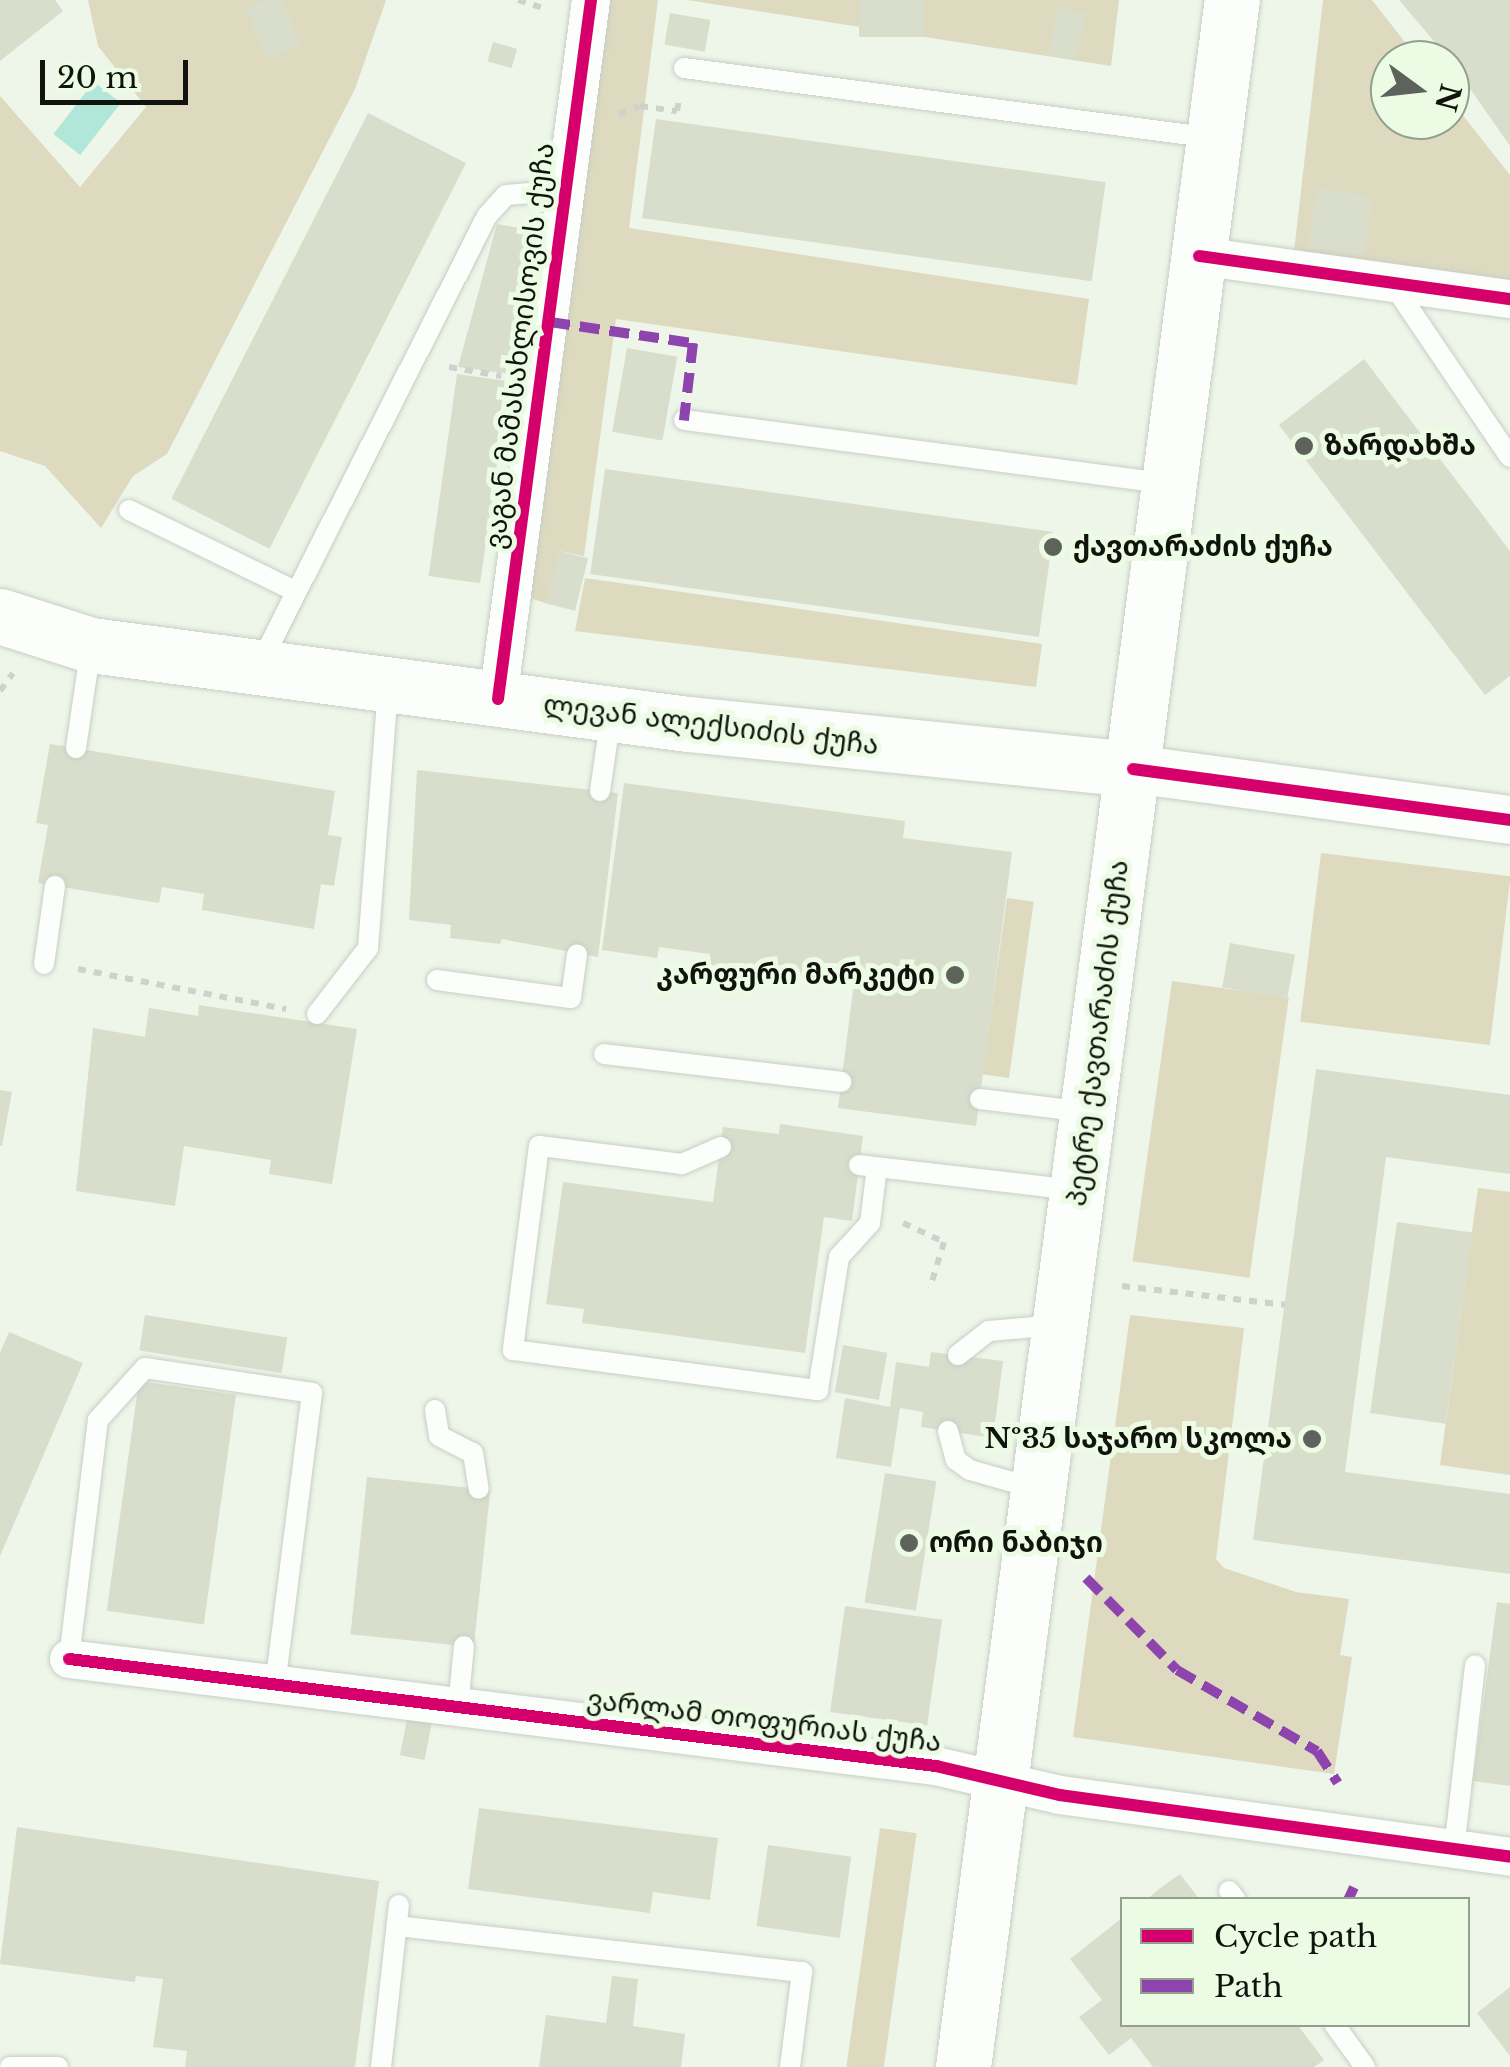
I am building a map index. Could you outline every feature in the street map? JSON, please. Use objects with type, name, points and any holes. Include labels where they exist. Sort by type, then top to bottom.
[{"type":"main road","name":"პეტრე ქავთარაძის ქუჩა","points":[[963,2067],[1232,0]]},
{"type":"main road","name":"ლევან ალექსიძის ქუჩა","points":[[0,616],[53,651],[260,666],[612,714],[1132,769]]},
{"type":"street","name":"ვაგან მამასახლისოვის ქუჩა","points":[[498,699],[591,0]]},
{"type":"street","points":[[1199,256],[1510,298]]},
{"type":"street","points":[[1132,769],[1510,820]]},
{"type":"street","name":"ვარლამ თოფურიას ქუჩა","points":[[69,1658],[936,1766],[1000,1783],[1510,1858]]},
{"type":"lane","points":[[684,68],[1214,138]]},
{"type":"lane","points":[[260,666],[292,590],[487,216],[506,196],[566,190]]},
{"type":"lane","points":[[1392,283],[1510,457]]},
{"type":"lane","points":[[684,420],[1170,484]]},
{"type":"lane","points":[[128,510],[292,590]]},
{"type":"lane","points":[[53,651],[76,748]]},
{"type":"lane","points":[[317,1014],[368,948],[388,684]]},
{"type":"lane","points":[[600,791],[612,714]]},
{"type":"lane","points":[[44,964],[55,886]]},
{"type":"lane","points":[[437,980],[571,998],[577,954]]},
{"type":"lane","points":[[604,1054],[841,1082]]},
{"type":"lane","points":[[980,1099],[1088,1112]]},
{"type":"lane","points":[[721,1147],[682,1164],[540,1146],[513,1350],[818,1390],[839,1256],[870,1223],[864,1201],[868,1166],[1077,1190]]},
{"type":"lane","points":[[958,1355],[989,1331],[1060,1325]]},
{"type":"lane","points":[[69,1658],[98,1420],[145,1368],[312,1392],[274,1684]]},
{"type":"lane","points":[[435,1410],[440,1436],[473,1453],[479,1489]]},
{"type":"lane","points":[[948,1431],[956,1460],[970,1470],[1039,1490]]},
{"type":"lane","points":[[458,1707],[464,1646]]},
{"type":"lane","points":[[1454,1850],[1475,1665]]},
{"type":"lane","points":[[381,2067],[398,1916],[802,1972],[790,2067]]},
{"type":"lane","points":[[1336,2027],[1365,2067]]},
{"type":"lane","points":[[10,2067],[58,2067]]},
{"type":"path","points":[[518,0],[550,10]]},
{"type":"path","points":[[573,130],[640,106],[677,111],[684,68]]},
{"type":"path","points":[[457,370],[510,378]]},
{"type":"path","points":[[0,691],[53,651]]},
{"type":"path","points":[[98,973],[317,1014]]},
{"type":"path","points":[[864,1201],[944,1242],[930,1288]]},
{"type":"path","points":[[1122,1286],[1285,1305]]},
{"type":"shaded area","points":[[88,0],[386,0],[355,89],[167,454],[133,476],[101,528],[45,466],[0,451],[0,96],[80,187],[146,107],[98,46]]},
{"type":"shaded area","points":[[600,0],[658,0],[629,228],[1089,299],[1077,385],[616,319],[584,556],[559,551],[548,604],[521,595]]},
{"type":"shaded area","points":[[687,0],[1119,0],[1111,66]]},
{"type":"shaded area","points":[[1323,0],[1372,0],[1403,40],[1370,40],[1370,140],[1470,140],[1470,124],[1510,175],[1510,280],[1294,251]]},
{"type":"shaded area","points":[[585,578],[1042,644],[1036,687],[575,631]]},
{"type":"shaded area","points":[[1321,853],[1510,876],[1490,1045],[1300,1022]]},
{"type":"shaded area","points":[[1007,898],[1034,902],[1009,1078],[982,1074]]},
{"type":"shaded area","points":[[1172,981],[1289,997],[1249,1278],[1133,1261]]},
{"type":"shaded area","points":[[1478,1188],[1510,1192],[1510,1475],[1440,1465]]},
{"type":"shaded area","points":[[1130,1315],[1244,1328],[1216,1559],[1224,1568],[1296,1592],[1349,1599],[1340,1655],[1352,1657],[1334,1774],[1073,1737]]},
{"type":"shaded area","points":[[880,1828],[917,1833],[884,2067],[846,2067]]},
{"type":"water","points":[[94,82],[121,103],[80,155],[53,134]]},
{"type":"building","points":[[0,0],[55,0],[63,11],[0,61]]},
{"type":"building","points":[[265,0],[282,0],[301,44],[267,59],[246,9]]},
{"type":"building","points":[[859,0],[924,0],[924,37],[859,37]]},
{"type":"building","points":[[1399,0],[1510,0],[1510,146],[1470,89],[1470,40],[1433,40]]},
{"type":"building","points":[[1058,7],[1086,13],[1076,60],[1048,54]]},
{"type":"building","points":[[670,13],[710,20],[705,52],[664,45]]},
{"type":"building","points":[[493,42],[517,49],[512,68],[487,61]]},
{"type":"building","points":[[368,113],[466,163],[269,549],[171,499]]},
{"type":"building","points":[[656,119],[1106,182],[1092,281],[642,218]]},
{"type":"building","points":[[1316,189],[1372,196],[1364,255],[1309,249]]},
{"type":"building","points":[[497,224],[532,230],[510,374],[458,367]]},
{"type":"building","points":[[627,348],[677,357],[662,441],[612,432]]},
{"type":"building","points":[[1364,359],[1510,551],[1510,676],[1485,695],[1279,425]]},
{"type":"building","points":[[457,374],[508,381],[480,583],[429,576]]},
{"type":"building","points":[[605,469],[1054,532],[1039,637],[590,574]]},
{"type":"building","points":[[559,551],[588,558],[575,611],[546,603]]},
{"type":"building","points":[[50,744],[335,791],[328,835],[342,837],[334,886],[321,884],[314,929],[202,910],[204,894],[162,887],[159,903],[38,883],[48,825],[36,823]]},
{"type":"building","points":[[417,770],[618,793],[598,957],[502,939],[500,944],[450,938],[451,925],[409,920]]},
{"type":"building","points":[[624,783],[905,821],[903,838],[1012,852],[976,1126],[838,1108],[854,983],[709,965],[710,954],[659,947],[657,958],[602,950]]},
{"type":"building","points":[[1230,943],[1295,954],[1287,999],[1222,987]]},
{"type":"building","points":[[199,1005],[357,1029],[332,1184],[269,1174],[271,1160],[184,1146],[175,1206],[76,1191],[93,1028],[145,1037],[149,1008],[198,1016]]},
{"type":"building","points":[[1316,1069],[1510,1095],[1510,1174],[1386,1157],[1345,1472],[1510,1494],[1510,1574],[1253,1540]]},
{"type":"building","points":[[0,1090],[12,1092],[2,1146],[0,1146]]},
{"type":"building","points":[[780,1124],[863,1136],[852,1221],[824,1217],[805,1353],[582,1323],[584,1309],[546,1304],[563,1182],[713,1202],[723,1127],[779,1134]]},
{"type":"building","points":[[1397,1222],[1472,1233],[1445,1424],[1370,1413]]},
{"type":"building","points":[[145,1315],[287,1338],[282,1373],[139,1351]]},
{"type":"building","points":[[9,1332],[83,1363],[0,1556],[0,1353]]},
{"type":"building","points":[[843,1345],[887,1353],[879,1400],[835,1392]]},
{"type":"building","points":[[931,1352],[1003,1361],[993,1438],[921,1427],[923,1412],[900,1408],[891,1467],[836,1458],[845,1398],[890,1407],[896,1362],[929,1367]]},
{"type":"building","points":[[139,1381],[236,1395],[204,1624],[107,1611]]},
{"type":"building","points":[[885,1473],[936,1481],[916,1611],[865,1602]]},
{"type":"building","points":[[367,1477],[490,1490],[474,1647],[350,1634]]},
{"type":"building","points":[[1497,1602],[1510,1604],[1510,1786],[1473,1781]]},
{"type":"building","points":[[845,1606],[942,1620],[927,1726],[830,1712]]},
{"type":"building","points":[[408,1714],[433,1719],[425,1760],[400,1755]]},
{"type":"building","points":[[479,1808],[718,1838],[710,1900],[653,1892],[650,1913],[468,1889]]},
{"type":"building","points":[[17,1827],[379,1881],[355,2067],[185,2067],[187,2051],[153,2047],[163,1979],[136,1976],[135,1982],[0,1964]]},
{"type":"building","points":[[768,1845],[851,1857],[840,1938],[757,1926]]},
{"type":"building","points":[[1180,1874],[1198,1897],[1150,1897]]},
{"type":"building","points":[[1120,1920],[1120,2027],[1299,2027],[1324,2060],[1314,2067],[1153,2067],[1131,2038],[1109,2055],[1079,2017],[1102,2000],[1070,1959]]},
{"type":"building","points":[[612,1976],[638,1979],[633,2026],[685,2034],[681,2067],[539,2067],[546,2015],[606,2023]]},
{"type":"building","points":[[1510,1987],[1510,2056],[1477,2013]]},
{"type":"marked path","points":[[550,322],[693,343],[684,420]]},
{"type":"marked path","points":[[1086,1578],[1177,1670],[1317,1751],[1338,1783]]},
{"type":"marked path","points":[[1349,1897],[1354,1887]]},
{"type":"cycle path","points":[[498,699],[591,0]]},
{"type":"cycle path","points":[[1199,256],[1510,299]]},
{"type":"cycle path","points":[[1133,769],[1510,820]]},
{"type":"cycle path","points":[[69,1659],[936,1766],[1060,1795],[1510,1857]]},
{"type":"place","name":"ზარდახშა","points":[[1304,446]]},
{"type":"place","name":"ქავთარაძის ქუჩა","points":[[1053,547]]},
{"type":"place","name":"კარფური მარკეტი","points":[[955,975]]},
{"type":"place","name":"№35 საჯარო სკოლა","points":[[1312,1439]]},
{"type":"place","name":"ორი ნაბიჯი","points":[[909,1543]]}]
